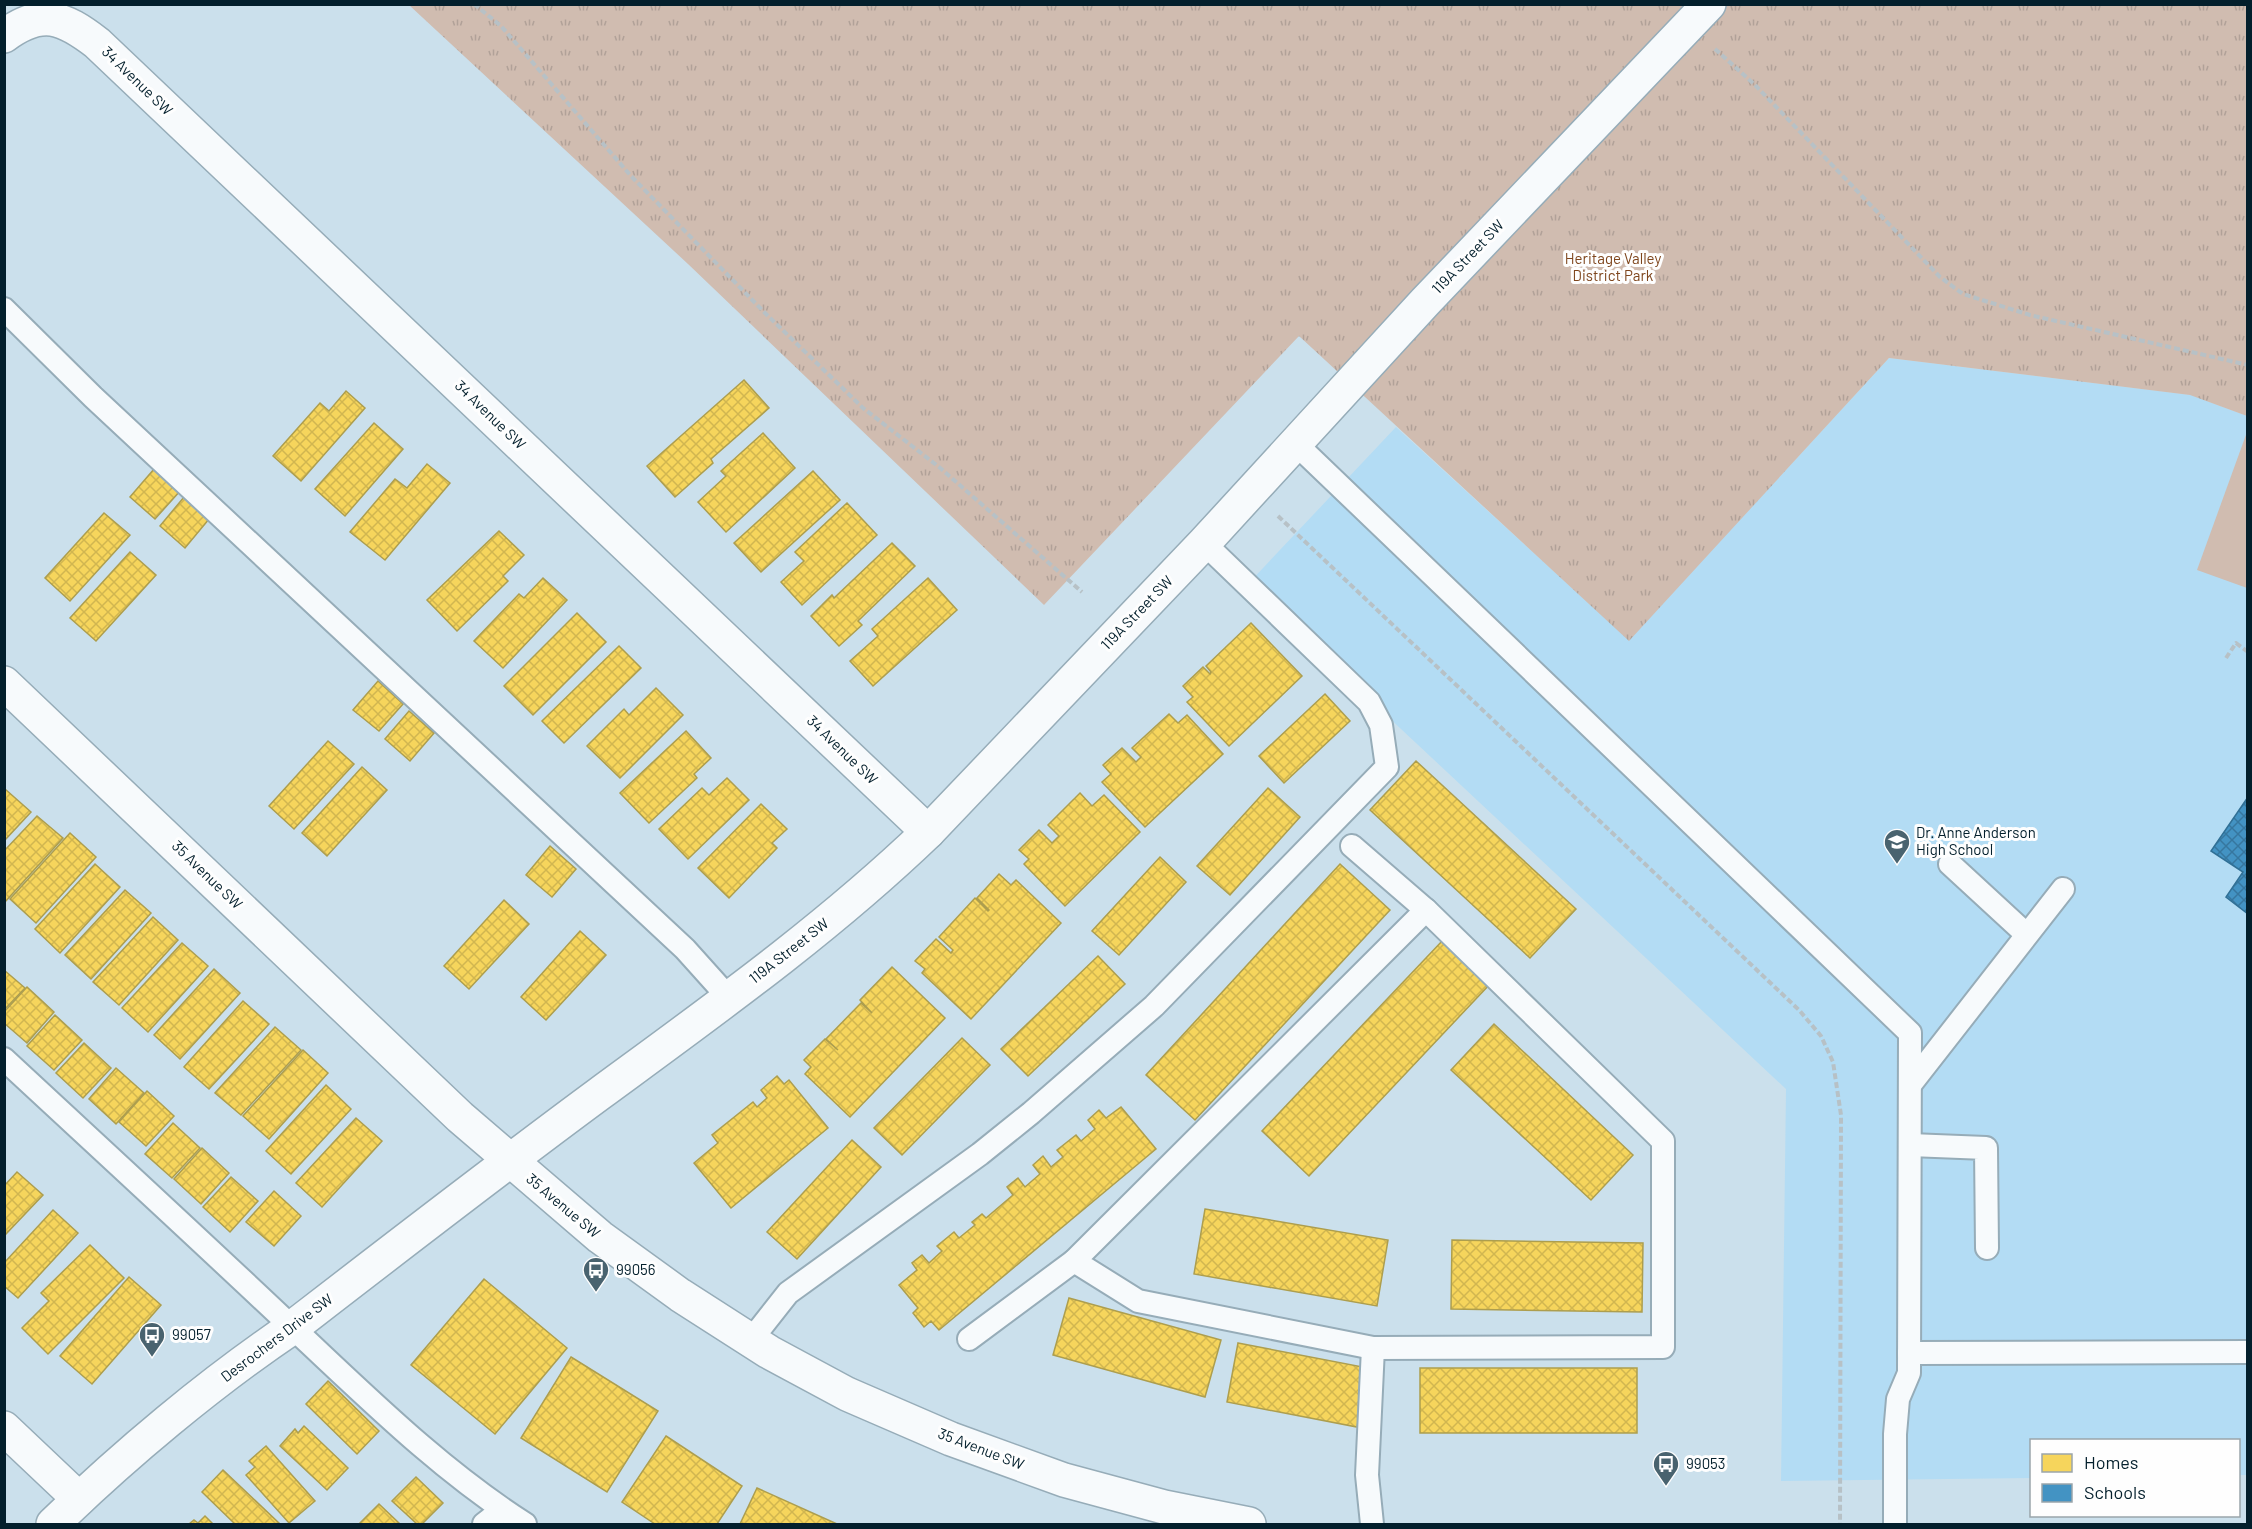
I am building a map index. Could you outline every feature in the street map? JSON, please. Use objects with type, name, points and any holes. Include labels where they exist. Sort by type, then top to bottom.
[{"type":"street","name":"119A Street SW","points":[[509,1161],[802,942],[899,860],[1204,543],[1425,302],[1699,15]]},
{"type":"street","name":"34 Avenue SW","points":[[4,36],[18,26],[40,19],[61,19],[98,43],[928,832]]},
{"type":"street","name":"35 Avenue SW","points":[[4,683],[509,1161],[600,1237],[681,1295],[752,1340],[847,1394],[951,1439],[1064,1480],[1164,1507],[1249,1524]]},
{"type":"street","name":"Desrochers Drive SW","points":[[53,1524],[159,1430],[265,1346],[293,1328],[509,1161]]},
{"type":"street","points":[[4,1428],[79,1499]]},
{"type":"lane","points":[[4,309],[93,397],[685,949],[729,998]]},
{"type":"lane","points":[[1295,443],[1911,1033],[1909,1373],[1898,1399],[1895,1434],[1895,1524]]},
{"type":"lane","points":[[752,1340],[788,1293],[980,1154],[1032,1113],[1154,1006],[1387,767],[1381,725],[1369,702],[1204,543]]},
{"type":"lane","points":[[1074,1261],[1138,1302],[1373,1348],[1663,1347],[1663,1141],[1426,910],[1352,846]]},
{"type":"lane","points":[[1950,864],[2026,934]]},
{"type":"lane","points":[[1911,1085],[2063,888]]},
{"type":"lane","points":[[969,1339],[1074,1261],[1426,910]]},
{"type":"lane","points":[[4,1059],[374,1404],[427,1451],[502,1510],[525,1524]]},
{"type":"lane","points":[[1910,1145],[1986,1148],[1987,1248]]},
{"type":"lane","points":[[1372,1524],[1367,1475],[1373,1348]]},
{"type":"lane","points":[[1909,1353],[2247,1352]]},
{"type":"lane","points":[[484,1524],[502,1510]]},
{"type":"path","points":[[474,4],[501,26],[646,191],[765,313],[855,400],[948,475],[1082,592]]},
{"type":"path","points":[[1699,15],[1755,85],[1940,277],[1963,294],[2030,315],[2247,365]]},
{"type":"path","points":[[1251,491],[1798,1010],[1821,1036],[1833,1062],[1841,1115],[1840,1524]]},
{"type":"path","points":[[2226,658],[2236,643],[2247,651]]},
{"type":"shaded area","name":"Dr. Anne Anderson High School","points":[[1889,358],[2191,395],[2247,416],[2247,1475],[2240,1475],[2240,1439],[2030,1439],[2030,1478],[1781,1481],[1786,1089],[1247,585],[1396,427],[1629,640]]},
{"type":"green space","name":"Heritage Valley District Park","points":[[409,5],[2247,5],[2247,416],[2190,395],[1889,358],[1629,641],[1299,336],[1044,605],[688,264]]},
{"type":"green space","points":[[2248,432],[2247,588],[2197,570]]},
{"type":"building: Homes","points":[[744,380],[769,408],[711,459],[713,463],[675,497],[647,466]]},
{"type":"building: Homes","points":[[346,391],[365,408],[301,481],[273,456],[320,403],[329,411]]},
{"type":"building: Homes","points":[[374,423],[403,449],[345,516],[315,489]]},
{"type":"building: Homes","points":[[763,433],[795,468],[726,532],[698,502],[726,476],[721,471]]},
{"type":"building: Homes","points":[[427,464],[450,483],[385,560],[350,532],[395,479],[407,488]]},
{"type":"building: Homes","points":[[154,469],[180,491],[155,519],[130,497]]},
{"type":"building: Homes","points":[[813,471],[840,500],[761,572],[734,543]]},
{"type":"building: Homes","points":[[184,497],[209,519],[185,548],[160,526]]},
{"type":"building: Homes","points":[[847,503],[877,535],[802,605],[781,582],[804,561],[795,552]]},
{"type":"building: Homes","points":[[104,513],[130,535],[70,601],[45,578]]},
{"type":"building: Homes","points":[[499,531],[524,555],[503,576],[508,581],[457,631],[427,600]]},
{"type":"building: Homes","points":[[892,543],[915,566],[858,621],[862,625],[839,646],[811,616],[832,595],[834,598]]},
{"type":"building: Homes","points":[[130,552],[156,575],[96,641],[70,618]]},
{"type":"building: Homes","points":[[543,578],[567,600],[503,668],[474,641],[519,594],[524,598]]},
{"type":"building: Homes","points":[[928,578],[957,610],[873,686],[850,661],[878,636],[872,629]]},
{"type":"building: Homes","points":[[577,613],[606,642],[533,715],[504,686]]},
{"type":"building: Homes","points":[[1251,623],[1302,676],[1229,746],[1187,702],[1193,697],[1183,686],[1203,667],[1210,674],[1206,666]]},
{"type":"building: Homes","points":[[619,646],[641,668],[564,743],[542,721]]},
{"type":"building: Homes","points":[[378,681],[403,704],[379,731],[353,710]]},
{"type":"building: Homes","points":[[656,688],[683,715],[620,778],[587,746],[624,709],[629,715]]},
{"type":"building: Homes","points":[[1325,694],[1350,721],[1284,783],[1259,756]]},
{"type":"building: Homes","points":[[409,711],[434,733],[410,761],[385,739]]},
{"type":"building: Homes","points":[[1169,714],[1178,723],[1187,715],[1223,754],[1145,827],[1102,782],[1111,774],[1103,765],[1122,748],[1136,762],[1141,757],[1132,748]]},
{"type":"building: Homes","points":[[686,731],[711,758],[694,774],[697,778],[649,823],[620,793]]},
{"type":"building: Homes","points":[[328,741],[354,764],[294,829],[269,806]]},
{"type":"building: Homes","points":[[1416,761],[1576,909],[1530,958],[1370,810]]},
{"type":"building: Homes","points":[[362,767],[387,790],[327,856],[302,833]]},
{"type":"building: Homes","points":[[727,778],[749,800],[688,859],[659,829],[702,788],[709,795]]},
{"type":"building: Homes","points":[[1268,788],[1300,817],[1230,895],[1197,866]]},
{"type":"building: Homes","points":[[4,790],[31,812],[4,841]]},
{"type":"building: Homes","points":[[1080,793],[1092,806],[1104,795],[1140,832],[1065,906],[1024,864],[1029,859],[1019,850],[1039,830],[1052,843],[1059,836],[1048,825]]},
{"type":"building: Homes","points":[[761,804],[787,829],[772,843],[777,848],[729,898],[698,868]]},
{"type":"building: Homes","points":[[37,816],[63,838],[4,903],[4,851]]},
{"type":"building: Homes","points":[[70,833],[96,857],[36,923],[10,899]]},
{"type":"building: Homes","points":[[550,846],[576,869],[552,897],[526,875]]},
{"type":"building: Homes","points":[[1160,857],[1186,882],[1119,955],[1092,931]]},
{"type":"building: Homes","points":[[95,864],[120,887],[60,953],[35,929]]},
{"type":"building: Homes","points":[[1340,864],[1390,910],[1195,1120],[1146,1075]]},
{"type":"building: Homes","points":[[999,874],[1011,885],[1016,880],[1061,923],[971,1019],[922,973],[925,969],[915,961],[936,939],[951,953],[953,950],[939,937],[975,898],[989,910],[977,898]]},
{"type":"building: Homes","points":[[125,890],[151,913],[91,979],[65,955]]},
{"type":"building: Homes","points":[[504,900],[529,924],[469,989],[444,966]]},
{"type":"building: Homes","points":[[153,917],[178,940],[119,1005],[93,982]]},
{"type":"building: Homes","points":[[580,931],[606,955],[546,1020],[521,997]]},
{"type":"building: Homes","points":[[1443,940],[1490,984],[1309,1176],[1262,1131]]},
{"type":"building: Homes","points":[[182,943],[208,966],[148,1032],[122,1008]]},
{"type":"building: Homes","points":[[1098,956],[1125,984],[1028,1076],[1001,1049]]},
{"type":"building: Homes","points":[[892,967],[945,1018],[850,1117],[805,1074],[811,1067],[804,1060],[825,1039],[838,1050],[826,1039],[861,1003],[872,1013],[860,1000]]},
{"type":"building: Homes","points":[[214,969],[240,993],[180,1059],[154,1035]]},
{"type":"building: Homes","points":[[4,970],[25,988],[4,1010]]},
{"type":"building: Homes","points":[[27,987],[54,1012],[27,1043],[4,1023],[4,1012]]},
{"type":"building: Homes","points":[[243,1001],[269,1024],[209,1089],[184,1067]]},
{"type":"building: Homes","points":[[55,1015],[82,1040],[54,1070],[27,1046]]},
{"type":"building: Homes","points":[[1494,1024],[1633,1155],[1591,1200],[1451,1070]]},
{"type":"building: Homes","points":[[275,1027],[301,1050],[241,1115],[215,1093]]},
{"type":"building: Homes","points":[[962,1038],[990,1065],[902,1155],[874,1128]]},
{"type":"building: Homes","points":[[84,1043],[111,1068],[83,1098],[56,1073]]},
{"type":"building: Homes","points":[[303,1050],[328,1073],[269,1139],[243,1116]]},
{"type":"building: Homes","points":[[116,1068],[144,1093],[116,1124],[89,1099]]},
{"type":"building: Homes","points":[[777,1076],[784,1084],[789,1080],[828,1128],[731,1208],[694,1163],[718,1143],[712,1135],[753,1102],[757,1107],[767,1098],[761,1090]]},
{"type":"building: Homes","points":[[326,1085],[351,1109],[291,1174],[266,1151]]},
{"type":"building: Homes","points":[[147,1091],[174,1116],[146,1146],[119,1122]]},
{"type":"building: Homes","points":[[1121,1107],[1156,1149],[939,1330],[931,1321],[924,1327],[913,1313],[918,1308],[899,1285],[917,1270],[912,1263],[922,1255],[929,1263],[942,1251],[937,1246],[954,1232],[959,1238],[975,1225],[972,1222],[982,1214],[986,1218],[1013,1195],[1007,1187],[1018,1178],[1025,1187],[1040,1174],[1033,1165],[1043,1156],[1051,1167],[1063,1157],[1057,1150],[1076,1135],[1081,1141],[1095,1129],[1088,1120],[1099,1110],[1106,1118]]},
{"type":"building: Homes","points":[[356,1118],[382,1141],[322,1207],[296,1183]]},
{"type":"building: Homes","points":[[173,1123],[200,1148],[172,1178],[145,1154]]},
{"type":"building: Homes","points":[[852,1140],[881,1167],[797,1259],[767,1232]]},
{"type":"building: Homes","points":[[202,1148],[229,1173],[201,1204],[174,1179]]},
{"type":"building: Homes","points":[[17,1172],[43,1195],[4,1236],[4,1186]]},
{"type":"building: Homes","points":[[231,1177],[258,1201],[230,1232],[203,1207]]},
{"type":"building: Homes","points":[[274,1191],[301,1216],[274,1246],[246,1222]]},
{"type":"building: Homes","points":[[1205,1209],[1388,1240],[1377,1306],[1194,1274]]},
{"type":"building: Homes","points":[[53,1210],[78,1233],[18,1298],[4,1286],[4,1263]]},
{"type":"building: Homes","points":[[1452,1240],[1643,1243],[1642,1312],[1451,1309]]},
{"type":"building: Homes","points":[[90,1245],[124,1278],[48,1354],[22,1328],[49,1301],[41,1293]]},
{"type":"building: Homes","points":[[129,1277],[161,1305],[92,1384],[60,1356]]},
{"type":"building: Homes","points":[[484,1279],[567,1348],[495,1434],[411,1365]]},
{"type":"building: Homes","points":[[1069,1298],[1221,1340],[1205,1397],[1053,1355]]},
{"type":"building: Homes","points":[[1238,1343],[1368,1368],[1357,1427],[1227,1402]]},
{"type":"building: Homes","points":[[571,1357],[658,1411],[607,1492],[521,1438]]},
{"type":"building: Homes","points":[[1420,1368],[1637,1368],[1637,1433],[1420,1433]]},
{"type":"building: Homes","points":[[328,1381],[379,1431],[357,1454],[306,1404]]},
{"type":"building: Homes","points":[[304,1426],[348,1468],[327,1490],[280,1446],[295,1429],[298,1433]]},
{"type":"building: Homes","points":[[666,1436],[742,1486],[717,1524],[655,1524],[622,1502]]},
{"type":"building: Homes","points":[[266,1446],[315,1501],[289,1523],[246,1475],[255,1467],[249,1461]]},
{"type":"building: Homes","points":[[223,1470],[280,1524],[235,1524],[202,1492]]},
{"type":"building: Homes","points":[[416,1477],[443,1503],[422,1524],[417,1524],[392,1501]]},
{"type":"building: Homes","points":[[757,1488],[837,1524],[740,1524]]},
{"type":"building: Homes","points":[[379,1504],[400,1524],[359,1524]]},
{"type":"building: Homes","points":[[205,1516],[213,1524],[189,1524],[194,1520],[198,1523]]},
{"type":"building: Schools","points":[[2248,797],[2248,914],[2226,897],[2243,872],[2211,851]]},
{"type":"place","name":"Dr. Anne Anderson High School","points":[[1897,865]]},
{"type":"place","name":"99056","points":[[596,1293]]},
{"type":"place","name":"99057","points":[[152,1358]]},
{"type":"place","name":"99053","points":[[1666,1487]]}]
